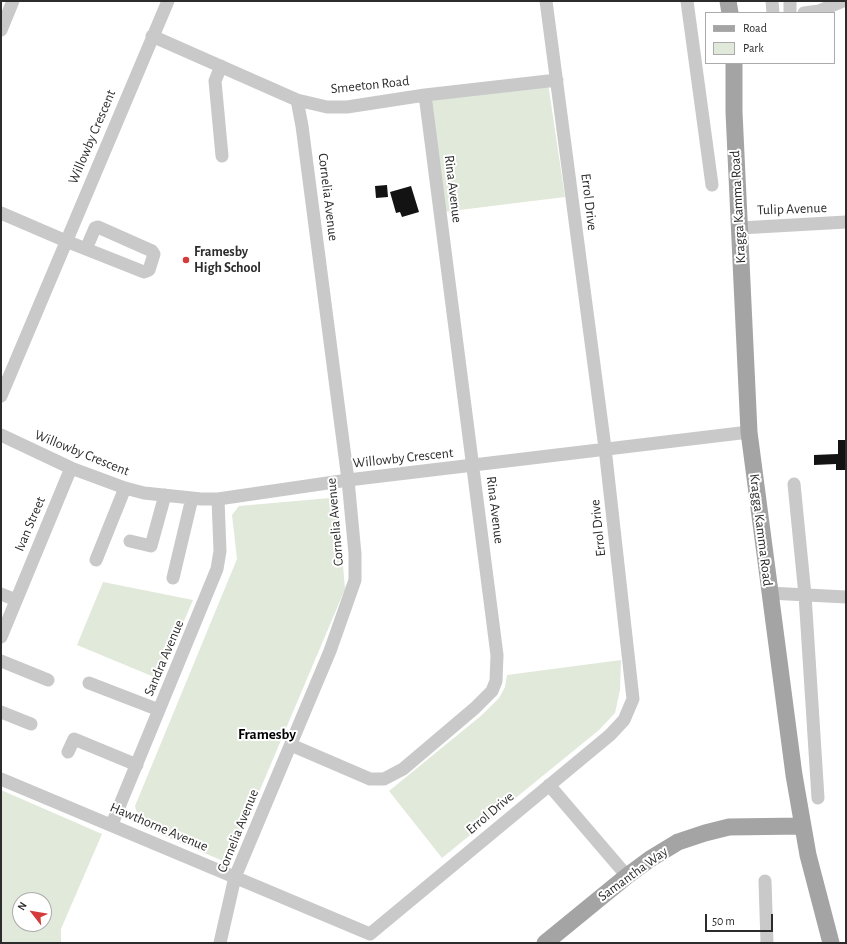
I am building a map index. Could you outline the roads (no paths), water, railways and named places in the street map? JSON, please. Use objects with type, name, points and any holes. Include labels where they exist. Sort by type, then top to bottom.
[{"type":"main road","points":[[718,1],[720,12]]},
{"type":"main road","points":[[728,1],[730,12]]},
{"type":"main road","name":"Kragga Kamma Road","points":[[726,64],[728,89],[734,112]]},
{"type":"main road","name":"Kragga Kamma Road","points":[[734,64],[734,112],[740,228],[743,340],[749,432],[794,775],[808,855],[831,943]]},
{"type":"main road","name":"Samantha Way","points":[[545,943],[627,876],[650,859],[678,842],[729,827],[803,826]]},
{"type":"street","points":[[1,30],[13,1]]},
{"type":"street","name":"Willowby Crescent","points":[[1,396],[168,1]]},
{"type":"street","name":"Errol Drive","points":[[371,938],[549,785],[610,735],[624,720],[633,698],[605,448],[546,1]]},
{"type":"street","name":"Kragga Kamma Road","points":[[687,1],[712,185]]},
{"type":"street","points":[[772,1],[773,12]]},
{"type":"street","points":[[790,1],[790,12]]},
{"type":"street","points":[[811,12],[818,11],[843,1]]},
{"type":"street","name":"Smeeton Road","points":[[152,36],[297,100],[327,107],[348,107],[425,95],[557,80]]},
{"type":"street","points":[[221,66],[215,81],[222,156]]},
{"type":"street","name":"Rina Avenue","points":[[291,745],[370,778],[384,779],[403,769],[475,708],[492,690],[496,681],[497,655],[425,95]]},
{"type":"street","name":"Cornelia Avenue","points":[[220,943],[235,877],[330,651],[355,580],[355,554],[348,480],[302,126],[297,100]]},
{"type":"street","points":[[1,213],[66,241],[86,249],[144,272],[149,270],[154,254],[152,251],[98,227],[95,228],[86,249]]},
{"type":"street","name":"Tulip Avenue","points":[[740,228],[846,222]]},
{"type":"street","name":"Willowby Crescent","points":[[1,435],[71,468],[125,488],[165,496],[218,499],[348,480],[473,466],[605,448],[749,432]]},
{"type":"street","name":"Ivan Street","points":[[1,637],[71,468]]},
{"type":"street","points":[[794,484],[805,595],[818,798]]},
{"type":"street","points":[[96,560],[125,488]]},
{"type":"street","points":[[130,541],[151,546],[165,496]]},
{"type":"street","points":[[173,578],[192,498]]},
{"type":"street","name":"Sandra Avenue","points":[[112,824],[217,569],[220,551],[218,499]]},
{"type":"street","points":[[769,593],[846,598]]},
{"type":"street","points":[[1,594],[16,600]]},
{"type":"street","points":[[1,661],[48,680]]},
{"type":"street","points":[[90,683],[160,710]]},
{"type":"street","points":[[1,712],[31,724]]},
{"type":"street","points":[[68,752],[74,739],[137,765]]},
{"type":"street","name":"Hawthorne Avenue","points":[[1,779],[112,824],[371,938]]},
{"type":"street","points":[[549,785],[627,876]]},
{"type":"street","points":[[765,881],[767,943]]},
{"type":"place","name":"Framesby High School","points":[[186,260]]},
{"type":"district","name":"Framesby","points":[[267,734]]}]
